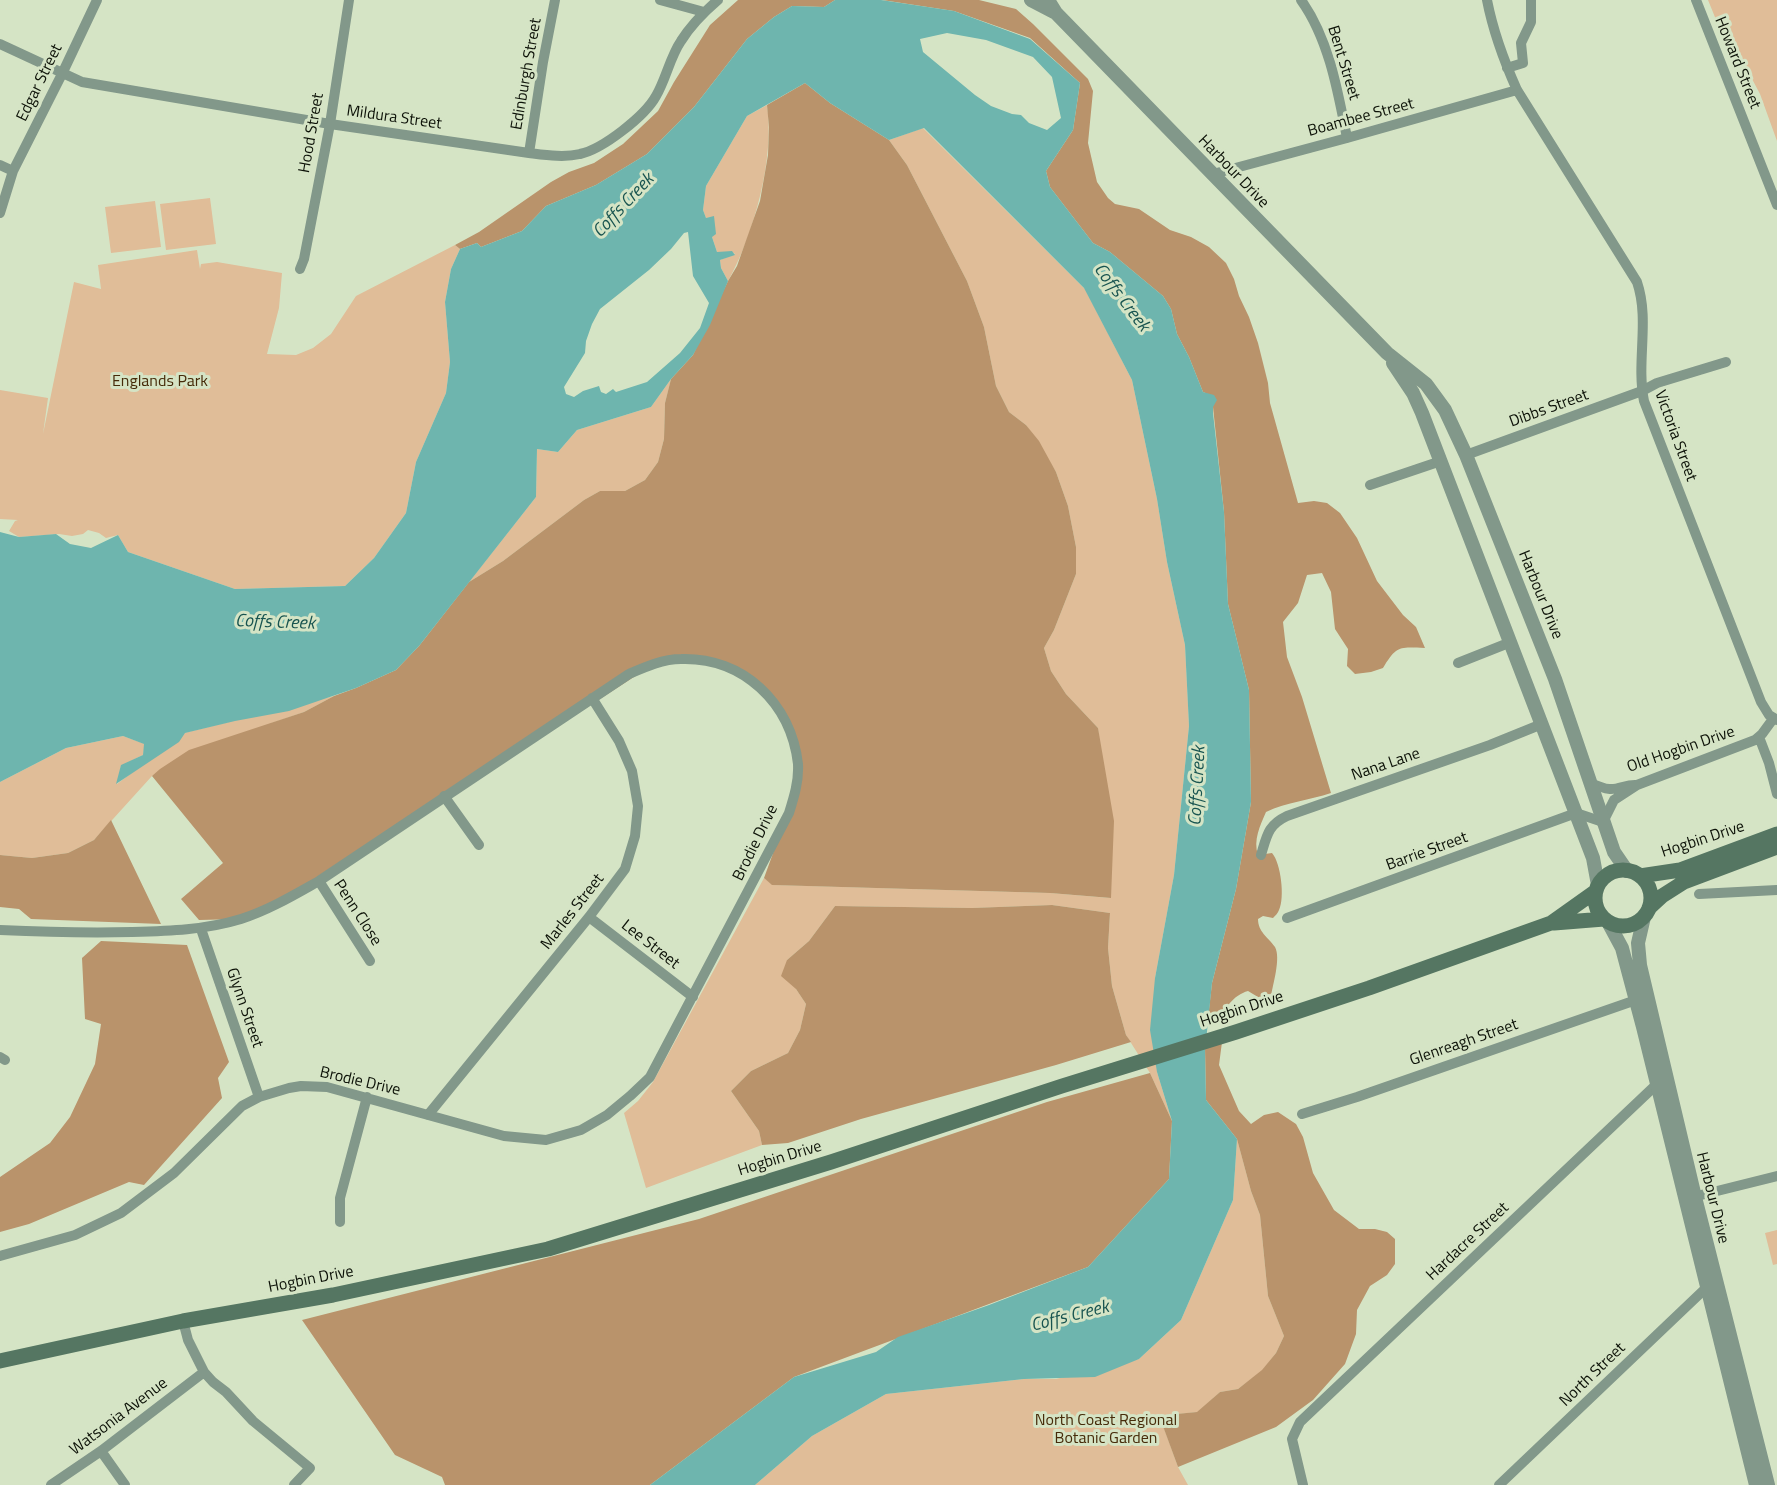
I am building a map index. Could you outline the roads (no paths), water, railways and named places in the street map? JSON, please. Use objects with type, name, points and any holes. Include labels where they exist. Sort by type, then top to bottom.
[{"type":"main road","name":"Hogbin Drive","points":[[1634,874],[1680,870],[1777,834]]},
{"type":"main road","name":"Hogbin Drive","points":[[1646,913],[1662,896],[1684,882],[1777,847]]},
{"type":"main road","points":[[1619,871],[1634,874],[1646,883],[1650,891],[1646,913],[1631,925],[1615,925],[1606,921],[1596,906],[1597,888],[1603,878],[1611,873],[1619,871]]},
{"type":"main road","name":"Hogbin Drive","points":[[0,1361],[183,1321],[333,1295],[548,1249],[831,1162],[1370,988],[1551,923],[1597,888]]},
{"type":"main road","name":"Hogbin Drive","points":[[1551,923],[1606,921]]},
{"type":"street","name":"Edgar Street","points":[[0,213],[13,171],[96,0]]},
{"type":"street","name":"Hood Street","points":[[300,270],[330,124],[348,0]]},
{"type":"street","name":"Edinburgh Street","points":[[529,153],[555,0]]},
{"type":"street","points":[[660,0],[704,12]]},
{"type":"street","name":"Mildura Street","points":[[0,44],[81,82],[330,124],[553,156],[580,154],[606,143],[645,111],[656,96],[680,42],[704,12],[718,0]]},
{"type":"street","name":"Harbour Drive","points":[[1031,0],[1056,14]]},
{"type":"street","name":"Harbour Drive","points":[[1048,0],[1056,14],[1387,353],[1426,384],[1445,410],[1466,455],[1555,679],[1614,852],[1634,874]]},
{"type":"street","name":"Bent Street","points":[[1301,0],[1318,30],[1339,97],[1347,138]]},
{"type":"street","name":"Victoria Street","points":[[1487,0],[1507,68],[1518,90],[1637,282],[1641,298],[1642,391],[1648,412],[1761,702],[1775,720]]},
{"type":"street","points":[[1507,68],[1523,63],[1521,43],[1531,22],[1531,0]]},
{"type":"street","name":"Howard Street","points":[[1696,0],[1777,204]]},
{"type":"street","name":"Boambee Street","points":[[1212,174],[1518,90]]},
{"type":"street","points":[[0,165],[13,171]]},
{"type":"street","name":"Harbour Drive","points":[[1387,353],[1413,393],[1441,461],[1593,858],[1597,888]]},
{"type":"street","name":"Dibbs Street","points":[[1466,455],[1642,391],[1657,383],[1726,362]]},
{"type":"street","points":[[1370,485],[1441,461]]},
{"type":"street","points":[[1458,663],[1511,642]]},
{"type":"street","name":"Brodie Drive","points":[[0,930],[68,933],[201,929],[259,913],[319,881],[629,674],[654,664],[680,658],[715,661],[744,675],[769,696],[785,719],[798,764],[797,780],[789,813],[650,1077],[607,1115],[581,1130],[546,1140],[504,1136],[367,1097],[315,1086],[289,1088],[259,1097],[242,1106],[189,1160],[121,1213],[75,1235],[0,1256]]},
{"type":"street","name":"Marles Street","points":[[428,1115],[626,869],[635,836],[638,806],[632,771],[619,741],[592,698]]},
{"type":"street","name":"Old Hogbin Drive","points":[[1591,785],[1598,784],[1606,789],[1615,789],[1630,784],[1637,785],[1738,747],[1759,737],[1775,720]]},
{"type":"street","name":"Nana Lane","points":[[1261,855],[1267,835],[1275,822],[1287,816],[1490,745],[1542,724]]},
{"type":"street","points":[[1759,737],[1777,794]]},
{"type":"street","points":[[1576,813],[1603,822],[1614,800],[1637,785]]},
{"type":"street","points":[[444,796],[479,845]]},
{"type":"street","name":"Barrie Street","points":[[1287,918],[1576,813]]},
{"type":"street","name":"Penn Close","points":[[319,881],[370,961]]},
{"type":"street","points":[[1699,894],[1777,890]]},
{"type":"street","name":"Harbour Drive","points":[[1646,913],[1638,943],[1640,966],[1707,1287],[1756,1485]]},
{"type":"street","name":"Lee Street","points":[[589,917],[693,997]]},
{"type":"street","name":"Harbour Drive","points":[[1606,921],[1622,948],[1657,1084],[1768,1485]]},
{"type":"street","name":"Glynn Street","points":[[201,929],[259,1097]]},
{"type":"street","name":"Glenreagh Street","points":[[1302,1113],[1357,1097],[1636,1000]]},
{"type":"street","name":"Hardacre Street","points":[[1302,1485],[1292,1439],[1300,1422],[1657,1084]]},
{"type":"street","points":[[340,1222],[340,1198],[367,1097]]},
{"type":"street","points":[[1690,1198],[1777,1176]]},
{"type":"street","name":"North Street","points":[[1499,1485],[1707,1287]]},
{"type":"street","points":[[183,1321],[188,1340],[204,1372],[253,1421],[310,1468],[294,1485]]},
{"type":"street","name":"Watsonia Avenue","points":[[51,1485],[101,1451],[204,1372]]},
{"type":"street","points":[[101,1451],[125,1485]]},
{"type":"water","name":"Coffs Creek","points":[[835,0],[881,0],[954,11],[1030,39],[1080,83],[1073,130],[1046,171],[1050,187],[1093,243],[1110,252],[1163,296],[1171,309],[1177,334],[1203,392],[1214,395],[1217,400],[1213,413],[1224,512],[1228,604],[1249,690],[1251,802],[1236,889],[1212,983],[1205,1051],[1206,1100],[1237,1139],[1233,1200],[1181,1320],[1139,1359],[1095,1377],[1024,1379],[886,1394],[812,1436],[755,1485],[650,1485],[794,1377],[876,1352],[898,1337],[1088,1267],[1169,1179],[1172,1121],[1157,1072],[1150,1030],[1155,978],[1174,875],[1189,726],[1185,645],[1132,380],[1084,288],[924,128],[889,140],[830,103],[805,83],[747,116],[706,186],[703,210],[706,218],[714,216],[716,234],[712,237],[717,252],[732,251],[735,255],[720,260],[721,268],[728,281],[710,325],[693,355],[671,379],[651,407],[577,430],[558,452],[537,449],[536,497],[419,646],[396,670],[356,688],[289,711],[185,733],[179,742],[116,784],[121,765],[143,755],[144,744],[123,736],[66,748],[0,782],[0,532],[19,537],[56,534],[70,544],[91,548],[118,535],[128,552],[235,589],[345,586],[374,558],[406,513],[416,462],[446,393],[450,362],[445,302],[451,269],[460,249],[477,243],[481,247],[522,231],[546,206],[596,185],[647,154],[694,107],[747,39],[792,6],[824,7]],"holes":[[[947,33],[986,40],[1033,57],[1052,77],[1061,118],[1047,130],[1029,123],[1021,115],[991,106],[975,95],[923,52],[920,39]],[[688,232],[693,276],[709,303],[700,328],[680,353],[647,382],[616,392],[613,389],[606,394],[601,392],[599,386],[583,391],[574,397],[566,394],[564,387],[585,353],[586,341],[600,309],[649,270],[684,233]]]},
{"type":"park label","name":"Englands Park","points":[[160,382]]},
{"type":"park label","name":"North Coast Regional Botanic Garden","points":[[1106,1430]]}]
